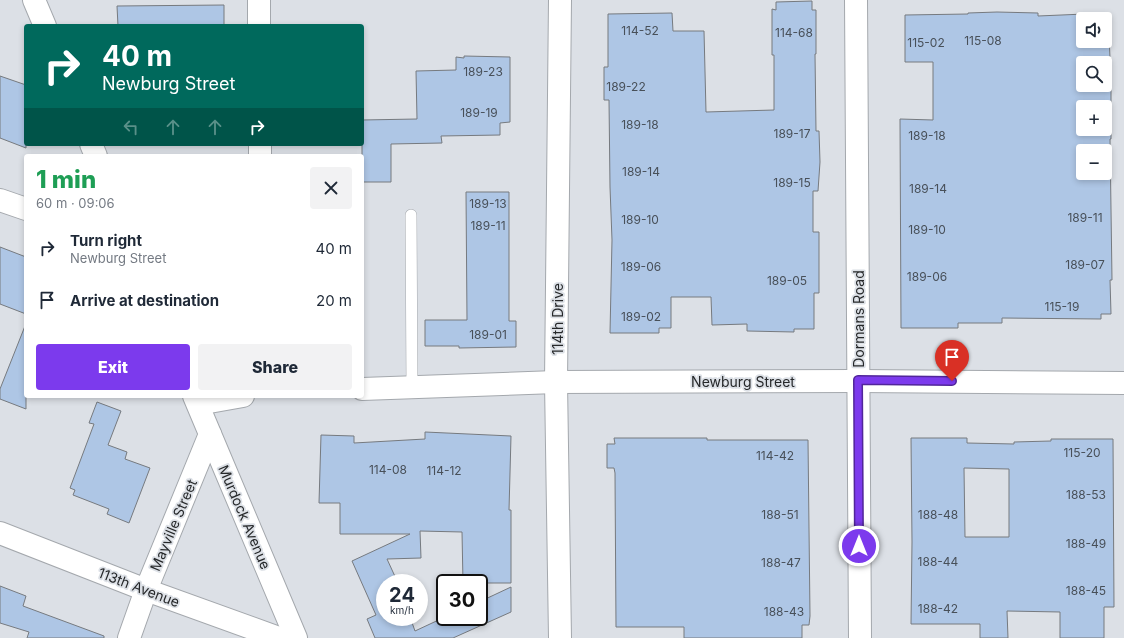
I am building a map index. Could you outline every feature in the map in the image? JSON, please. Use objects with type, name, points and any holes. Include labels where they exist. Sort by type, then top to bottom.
[{"type":"street","points":[[34,0],[44,24]]},
{"type":"street","points":[[259,0],[259,24]]},
{"type":"street","name":"114th Drive","points":[[560,0],[556,382],[560,638]]},
{"type":"street","name":"Dormans Road","points":[[856,0],[860,638]]},
{"type":"street","points":[[0,200],[24,209]]},
{"type":"street","name":"Newburg Street","points":[[364,389],[556,382],[858,380],[1124,383]]},
{"type":"street","points":[[196,400],[220,398]]},
{"type":"street","name":"Murdock Avenue","points":[[196,400],[296,638]]},
{"type":"street","name":"Mayville Street","points":[[129,638],[146,590],[210,434]]},
{"type":"street","name":"113th Avenue","points":[[0,533],[146,590],[279,638]]},
{"type":"lane","points":[[411,215],[412,387]]},
{"type":"building","points":[[812,1],[812,10],[816,10],[816,131],[819,131],[820,162],[818,191],[813,191],[813,232],[819,232],[819,293],[814,293],[814,329],[794,329],[794,332],[747,331],[747,324],[712,325],[711,297],[671,297],[671,328],[659,328],[659,333],[610,333],[612,240],[609,100],[604,100],[604,67],[608,67],[608,14],[672,13],[673,31],[704,31],[706,112],[774,110],[772,9],[776,10],[776,2]]},
{"type":"building","points":[[224,5],[224,24],[118,24],[117,6]]},
{"type":"building","points":[[997,12],[1038,13],[1038,16],[1076,14],[1076,48],[1110,48],[1110,56],[1076,56],[1076,92],[1111,92],[1111,100],[1076,100],[1076,136],[1111,136],[1110,144],[1076,144],[1076,180],[1111,180],[1111,314],[1101,314],[1101,319],[1002,318],[1002,323],[958,323],[958,328],[901,328],[900,119],[933,120],[933,62],[905,62],[905,15]]},
{"type":"building","points":[[464,56],[510,57],[510,122],[500,123],[500,135],[441,136],[442,143],[391,144],[391,182],[364,182],[364,154],[362,154],[362,146],[364,146],[364,120],[417,119],[416,71],[456,70],[456,57],[464,58]]},
{"type":"building","points":[[0,76],[24,84],[24,146],[26,146],[26,148],[0,138]]},
{"type":"building","points":[[466,192],[509,192],[509,321],[516,321],[516,347],[459,348],[459,346],[425,346],[425,320],[467,320]]},
{"type":"building","points":[[0,247],[24,256],[24,313],[0,304]]},
{"type":"building","points":[[24,329],[24,398],[26,398],[26,409],[0,399],[0,389]]},
{"type":"building","points":[[97,402],[121,411],[108,445],[127,452],[125,459],[150,468],[129,523],[107,514],[109,509],[73,495],[75,490],[70,488],[94,424],[89,423]]},
{"type":"building","points":[[425,432],[511,436],[509,510],[511,510],[511,583],[488,583],[488,574],[463,574],[462,532],[420,531],[421,558],[387,559],[394,574],[376,574],[376,615],[352,561],[410,534],[340,534],[340,503],[319,503],[321,435],[354,436],[354,443],[425,439]]},
{"type":"building","points":[[614,438],[808,440],[810,616],[809,625],[802,625],[802,638],[684,638],[684,627],[616,627],[615,473],[614,468],[607,468],[607,444],[615,444]]},
{"type":"building","points":[[911,438],[967,438],[967,443],[1014,444],[1014,442],[1051,441],[1051,439],[1113,439],[1114,607],[1104,607],[1104,638],[1060,638],[1060,612],[1007,611],[1008,638],[980,638],[980,624],[911,624]],"holes":[[[964,468],[1009,469],[1009,537],[965,537]]]},
{"type":"building","points":[[0,586],[26,596],[23,606],[104,636],[104,638],[27,638],[29,632],[0,623]]},
{"type":"building","points":[[511,587],[511,612],[488,622],[488,598]]},
{"type":"building","points":[[376,615],[376,626],[413,626],[415,631],[436,621],[436,626],[480,626],[453,638],[375,638],[367,619]]},
{"type":"route","points":[[859,546],[858,380],[952,381]]}]
